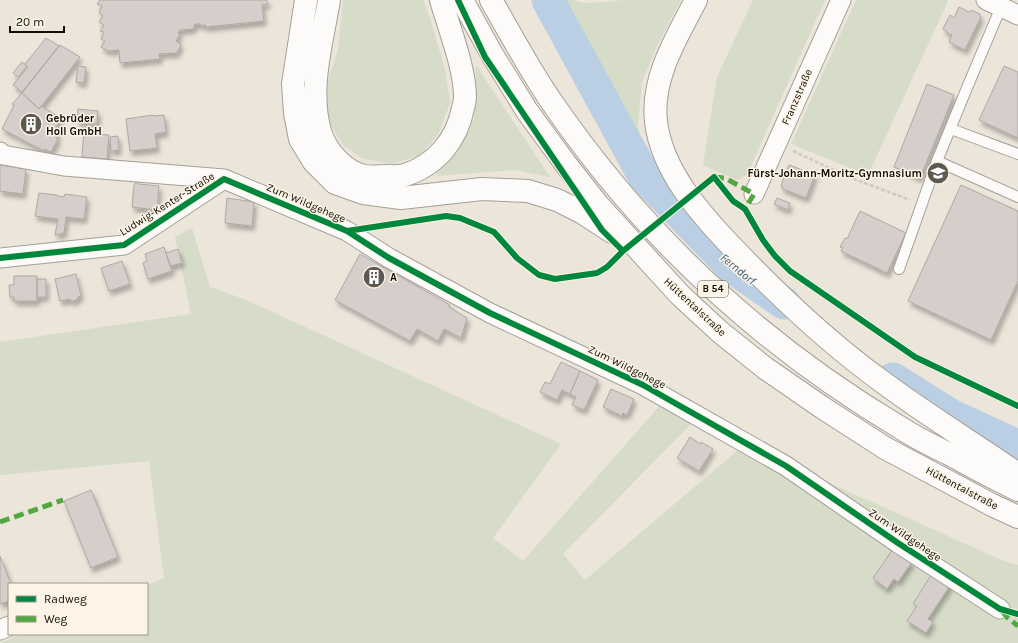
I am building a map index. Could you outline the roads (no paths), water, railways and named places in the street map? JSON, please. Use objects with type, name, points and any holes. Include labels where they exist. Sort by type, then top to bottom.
[{"type":"highway","points":[[306,0],[292,84],[294,113],[300,140],[314,162],[336,183],[364,193],[401,198],[482,189],[528,191],[557,200],[583,213],[636,248]]},
{"type":"highway","points":[[329,0],[317,73],[315,105],[320,132],[330,152],[345,167],[364,176],[403,176],[425,166],[445,149],[454,136],[461,121],[465,97],[461,69],[441,0]]},
{"type":"highway","name":"Hüttentalstraße","points":[[462,0],[493,56],[527,111],[588,193],[636,248],[680,294],[720,332],[765,368],[816,404],[885,448],[992,505],[1018,517]]},
{"type":"highway","name":"B 54","points":[[491,0],[548,98],[584,147],[618,190],[655,232],[699,277],[739,313],[838,388],[902,429],[1018,490]]},
{"type":"highway","points":[[696,0],[668,56],[661,77],[656,101],[655,120],[659,142],[666,159],[694,204],[723,238],[765,281],[841,350],[925,412],[1018,474]]},
{"type":"street","name":"Franzstraße","points":[[754,194],[841,0]]},
{"type":"street","name":"Zum Wildgehege","points":[[0,152],[4,155],[64,166],[224,180],[347,231],[389,258],[490,313],[644,385],[786,466],[898,543],[1000,609]]},
{"type":"street","name":"Ludwig-Kenter-Straße","points":[[0,258],[124,245],[224,180]]},
{"type":"lane","points":[[899,269],[937,162],[1002,7]]},
{"type":"lane","points":[[951,129],[1018,154]]},
{"type":"lane","points":[[937,162],[1018,197]]},
{"type":"waterway","name":"Ferndorf","points":[[548,0],[644,176],[733,268],[784,303]]},
{"type":"waterway","name":"Ferndorf","points":[[893,379],[952,416],[1018,446]]},
{"type":"place","name":"Gebrüder Holl GmbH","points":[[31,124]]},
{"type":"place","name":"Fürst-Johann-Moritz-Gymnasium","points":[[938,173]]},
{"type":"place","name":"A","points":[[374,277]]}]
